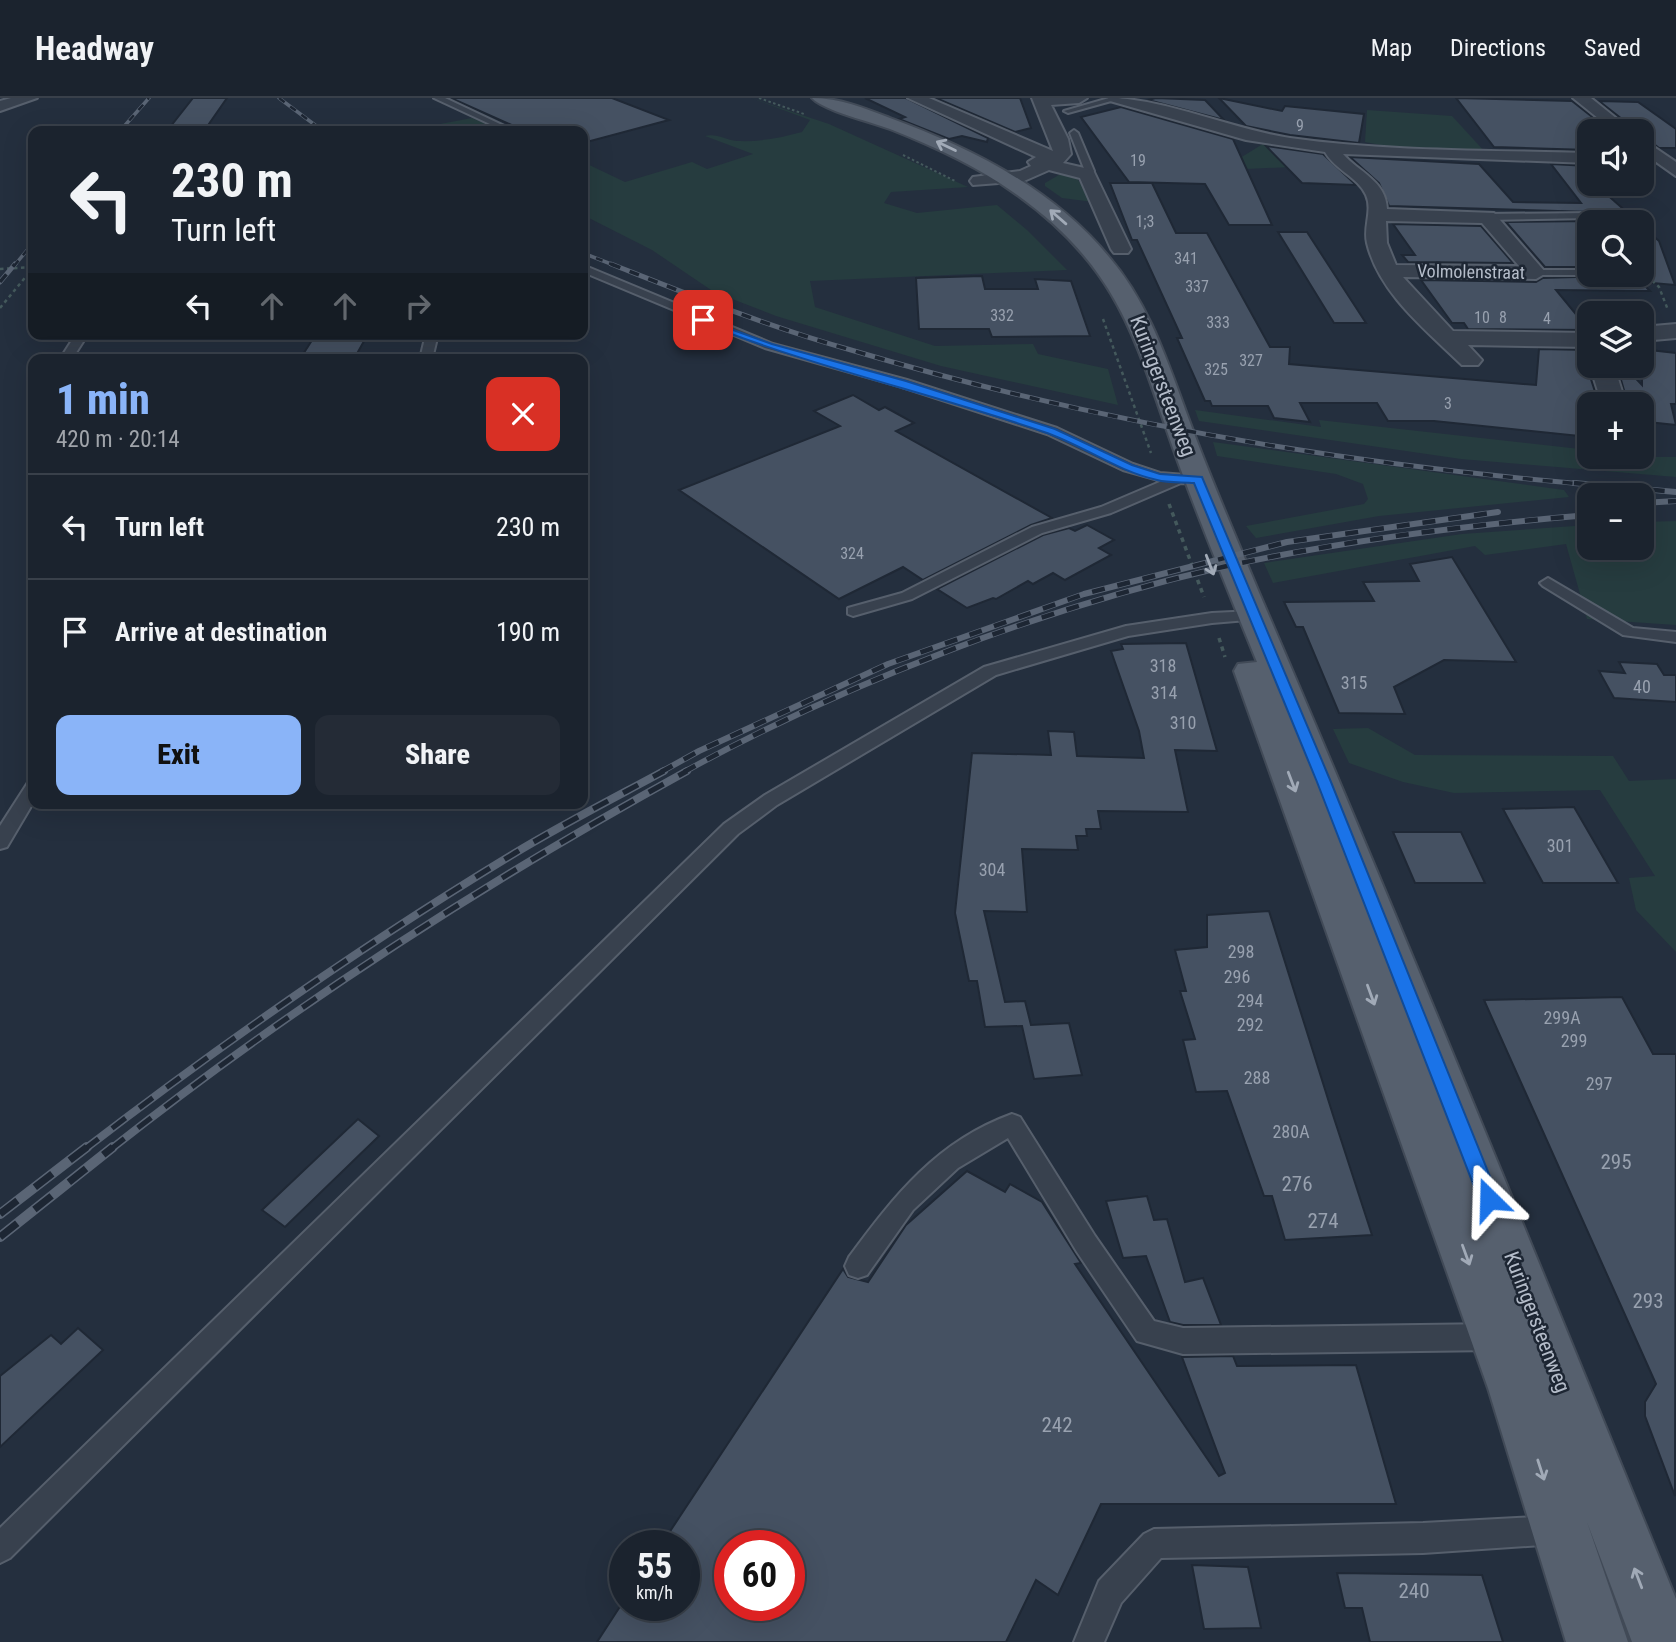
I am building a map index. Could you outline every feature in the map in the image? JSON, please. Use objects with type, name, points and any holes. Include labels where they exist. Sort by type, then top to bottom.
[{"type":"main road","name":"Kuringersteenweg","points":[[820,98],[919,134],[994,177],[1026,211],[1060,241],[1090,277],[1114,315],[1187,480],[1242,616],[1496,1337],[1597,1642]]},
{"type":"main road","name":"Kuringersteenweg","points":[[801,102],[994,177]]},
{"type":"main road","name":"Kuringersteenweg","points":[[1242,616],[1324,782],[1663,1642]]},
{"type":"street","points":[[0,106],[29,98]]},
{"type":"street","points":[[916,98],[1087,174],[1121,249]]},
{"type":"street","points":[[1051,157],[1041,99],[1079,98]]},
{"type":"street","points":[[1118,98],[1193,122],[1271,139],[1332,148],[1401,153],[1577,158]]},
{"type":"street","points":[[1581,98],[1608,119]]},
{"type":"street","points":[[1271,139],[1288,134],[1310,136],[1383,145],[1401,153]]},
{"type":"street","points":[[1332,148],[1335,157],[1370,188],[1377,200],[1376,242],[1387,271],[1411,302],[1470,360]]},
{"type":"street","points":[[1654,153],[1676,171]]},
{"type":"street","points":[[994,177],[1024,176],[1051,157]]},
{"type":"street","points":[[1654,159],[1661,159]]},
{"type":"street","points":[[1375,215],[1487,217]]},
{"type":"street","name":"Volmolenstraat","points":[[1487,217],[1536,273]]},
{"type":"street","name":"Volmolenstraat","points":[[1387,271],[1536,273]]},
{"type":"street","points":[[1654,331],[1674,325]]},
{"type":"street","points":[[1448,338],[1577,340]]},
{"type":"lane","points":[[438,98],[500,126]]},
{"type":"lane","points":[[1068,111],[1118,98]]},
{"type":"lane","points":[[1074,133],[1090,171],[1087,174]]},
{"type":"lane","points":[[1487,217],[1577,216]]},
{"type":"lane","points":[[588,270],[769,346],[903,383],[1052,431],[1128,467],[1187,480]]},
{"type":"lane","points":[[1536,273],[1577,273]]},
{"type":"lane","points":[[853,611],[883,605],[907,596],[1037,530],[1187,480]]},
{"type":"lane","points":[[1548,583],[1629,632],[1676,637]]},
{"type":"lane","points":[[0,1548],[731,829],[771,800],[990,671],[1126,631],[1242,616]]},
{"type":"lane","points":[[0,842],[28,796]]},
{"type":"lane","points":[[858,1266],[913,1194],[950,1160],[1012,1124],[1086,1244],[1146,1332],[1184,1341],[1496,1337]]},
{"type":"lane","points":[[1089,1642],[1110,1592],[1154,1544],[1423,1538],[1560,1530]]},
{"type":"path","points":[[0,268],[28,267]]},
{"type":"path","points":[[0,308],[28,273]]},
{"type":"path","points":[[1654,283],[1659,287],[1674,325]]},
{"type":"green space","points":[[751,98],[829,124],[968,187],[891,192],[884,203],[917,213],[997,205],[1067,270],[810,281],[815,307],[935,346],[1033,344],[1038,354],[1108,369],[1118,405],[941,366],[776,316],[714,292],[652,250],[588,218],[588,164],[625,182],[692,162],[707,169],[753,154],[705,136],[713,135],[737,141],[770,139],[802,132],[810,120]]},
{"type":"green space","points":[[1367,110],[1452,116],[1485,152],[1401,149],[1365,142]]},
{"type":"green space","points":[[472,118],[491,126],[430,126]]},
{"type":"green space","points":[[1266,142],[1311,149],[1333,165],[1246,169],[1232,163]]},
{"type":"green space","points":[[1064,172],[1076,177],[1093,202],[1062,198],[1045,186],[1045,183]]},
{"type":"green space","points":[[1195,410],[1321,427],[1319,420],[1577,449],[1577,469],[1461,459],[1199,421]]},
{"type":"green space","points":[[1213,442],[1564,490],[1569,497],[1379,516],[1256,538],[1246,526],[1364,504],[1368,499],[1363,484],[1336,474],[1217,456]]},
{"type":"green space","points":[[1654,457],[1676,457],[1676,477],[1580,469],[1654,469]]},
{"type":"green space","points":[[1676,521],[1676,625],[1587,619],[1566,544],[1485,555],[1475,546],[1273,583],[1264,563],[1462,534],[1577,526],[1577,560],[1654,560],[1654,522]]},
{"type":"green space","points":[[1368,728],[1415,755],[1613,756],[1629,781],[1676,779],[1676,952],[1636,910],[1629,878],[1655,876],[1600,790],[1454,793],[1403,782],[1349,763],[1333,729]]},
{"type":"building","points":[[193,98],[227,98],[207,126],[171,126]]},
{"type":"building","points":[[451,98],[612,98],[669,120],[588,142],[588,126],[514,126]]},
{"type":"building","points":[[865,98],[906,98],[988,138],[987,142],[962,136],[949,139],[899,119],[905,117]]},
{"type":"building","points":[[936,98],[1020,98],[1031,128],[1015,132]]},
{"type":"building","points":[[1219,98],[1282,111],[1285,106],[1364,114],[1359,143],[1290,135],[1246,126]]},
{"type":"building","points":[[1456,98],[1572,101],[1595,119],[1577,119],[1577,150],[1494,147]]},
{"type":"building","points":[[1148,100],[1205,100],[1224,120]]},
{"type":"building","points":[[1599,101],[1638,102],[1676,129],[1676,148],[1659,148],[1654,144],[1654,119],[1622,119]]},
{"type":"building","points":[[1121,107],[1233,139],[1272,225],[1229,225],[1205,184],[1129,182],[1081,117]]},
{"type":"building","points":[[1266,146],[1323,154],[1356,185],[1302,183]]},
{"type":"building","points":[[1350,157],[1479,164],[1513,202],[1581,203],[1551,164],[1577,165],[1577,196],[1609,196],[1624,210],[1577,212],[1389,206],[1379,183]]},
{"type":"building","points":[[1110,183],[1152,183],[1176,233],[1207,233],[1270,347],[1290,347],[1289,364],[1536,385],[1539,349],[1577,350],[1577,378],[1591,378],[1595,392],[1577,392],[1577,436],[1434,421],[1388,421],[1377,403],[1300,403],[1310,422],[1274,418],[1268,406],[1212,406],[1210,401],[1205,401],[1177,338],[1182,338],[1137,240],[1132,240]]},
{"type":"building","points":[[1577,221],[1577,267],[1545,267],[1506,222]]},
{"type":"building","points":[[1393,224],[1481,226],[1513,263],[1408,262],[1402,255],[1415,255]]},
{"type":"building","points":[[1278,232],[1307,232],[1366,323],[1334,323]]},
{"type":"building","points":[[1654,237],[1659,241],[1675,285],[1654,283]]},
{"type":"building","points":[[982,276],[985,289],[1038,289],[1035,279],[1071,281],[1090,336],[992,337],[989,329],[919,329],[916,278]]},
{"type":"building","points":[[1577,277],[1577,287],[1646,287],[1650,291],[1556,290],[1577,315],[1577,330],[1468,329],[1464,323],[1452,323],[1421,280],[1536,282],[1543,278]]},
{"type":"building","points":[[312,340],[365,340],[357,354],[303,354]]},
{"type":"building","points":[[1654,350],[1676,353],[1676,404],[1671,404],[1676,425],[1654,423],[1654,392],[1625,392],[1620,378],[1635,378],[1642,385],[1642,378],[1654,378]]},
{"type":"building","points":[[853,395],[879,410],[885,407],[914,423],[896,431],[1052,518],[1031,525],[923,580],[903,567],[839,599],[679,490],[840,426],[814,411]]},
{"type":"building","points":[[1087,525],[1114,540],[1099,548],[1111,555],[1065,580],[1053,573],[1033,584],[1028,581],[996,599],[967,608],[937,589],[1043,535],[1069,528],[1075,531]]},
{"type":"building","points":[[1452,557],[1516,662],[1444,660],[1394,687],[1405,714],[1339,713],[1303,627],[1296,627],[1284,602],[1374,601],[1363,582],[1419,581],[1410,564]]},
{"type":"building","points":[[1186,643],[1217,751],[1175,750],[1188,812],[1098,811],[1101,829],[1086,829],[1087,836],[1076,836],[1078,850],[1022,849],[1027,912],[984,911],[1005,1002],[1025,1001],[1031,1025],[1069,1023],[1082,1075],[1034,1079],[1022,1026],[985,1027],[977,981],[969,981],[955,913],[972,753],[1051,755],[1048,731],[1074,732],[1077,756],[1144,758],[1139,731],[1111,651],[1123,649],[1121,644]]},
{"type":"building","points":[[1619,662],[1657,664],[1664,675],[1676,675],[1676,702],[1614,698],[1599,671],[1625,673]]},
{"type":"building","points":[[1574,807],[1618,883],[1543,883],[1503,809]]},
{"type":"building","points":[[1393,832],[1461,832],[1485,883],[1415,883]]},
{"type":"building","points":[[1269,911],[1372,1235],[1285,1240],[1272,1196],[1264,1196],[1227,1091],[1196,1092],[1183,1040],[1195,1039],[1180,991],[1186,991],[1175,950],[1207,947],[1207,915]]},
{"type":"building","points":[[1622,997],[1653,1054],[1676,1054],[1675,1496],[1645,1416],[1645,1402],[1656,1384],[1484,1000]]},
{"type":"building","points":[[358,1119],[379,1136],[285,1227],[262,1210]]},
{"type":"building","points":[[967,1171],[1005,1192],[1010,1184],[1042,1202],[1081,1263],[1075,1264],[1219,1476],[1225,1473],[1182,1357],[1233,1356],[1237,1366],[1356,1365],[1396,1504],[1101,1504],[1058,1595],[1036,1580],[1006,1642],[597,1642],[611,1621],[700,1621],[700,1530],[671,1530],[843,1269],[848,1277],[868,1282],[906,1225]]},
{"type":"building","points":[[1147,1196],[1154,1220],[1167,1219],[1185,1282],[1203,1278],[1221,1325],[1183,1325],[1170,1322],[1146,1256],[1123,1258],[1106,1201]]},
{"type":"building","points":[[78,1328],[103,1350],[0,1447],[0,1376],[51,1335],[61,1344]]},
{"type":"building","points":[[1192,1565],[1248,1567],[1261,1628],[1204,1629]]},
{"type":"building","points":[[1337,1573],[1482,1575],[1503,1642],[1370,1642],[1362,1608],[1345,1608]]},
{"type":"railway","points":[[124,126],[149,98]]},
{"type":"railway","points":[[279,98],[316,126]]},
{"type":"railway","points":[[14,266],[28,249]]},
{"type":"railway","points":[[588,255],[616,266]]},
{"type":"railway","points":[[0,282],[15,264]]},
{"type":"railway","points":[[611,264],[820,341],[1034,399],[1219,437],[1312,452],[1577,483]]},
{"type":"railway","points":[[1574,483],[1676,492]]},
{"type":"railway","points":[[1654,502],[1676,501]]},
{"type":"railway","points":[[661,772],[699,751],[888,664],[1084,594],[1287,542],[1498,512]]},
{"type":"railway","points":[[684,772],[747,739],[880,678],[1019,625],[1158,583],[1227,566],[1362,541],[1577,516]]},
{"type":"railway","points":[[85,1149],[242,1032],[404,922],[533,842],[664,771]]},
{"type":"railway","points":[[111,1149],[249,1045],[391,948],[537,857],[687,771]]},
{"type":"railway","points":[[0,1214],[87,1147]]},
{"type":"railway","points":[[0,1237],[113,1147]]},
{"type":"route","points":[[703,320],[769,346],[903,383],[1052,431],[1128,467],[1159,477],[1198,480],[1324,782],[1489,1199]]}]
